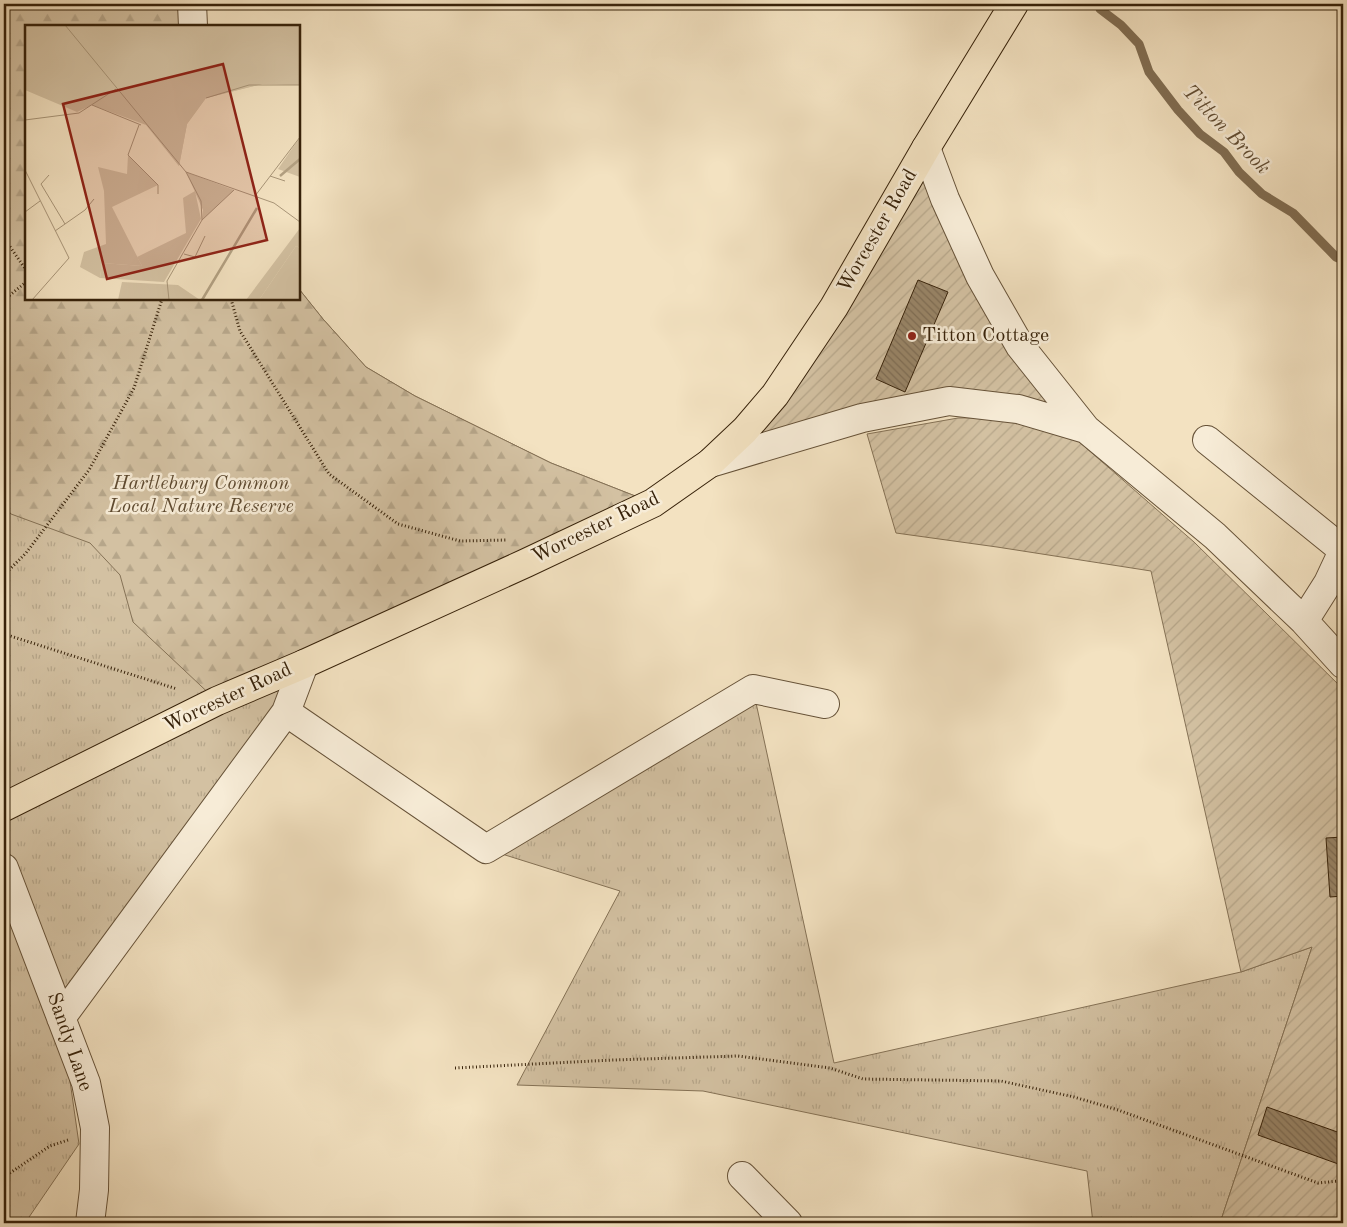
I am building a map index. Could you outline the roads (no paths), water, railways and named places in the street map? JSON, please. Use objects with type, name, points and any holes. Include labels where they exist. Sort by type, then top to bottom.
[{"type":"main road","name":"Worcester Road","points":[[4,807],[217,701],[304,664],[653,503],[710,463],[745,430],[775,394],[834,307],[1011,5]]},
{"type":"street","points":[[192,4],[193,25]]},
{"type":"street","points":[[926,148],[945,199],[980,276],[1020,346],[1086,429],[1214,536],[1304,621],[1343,664]]},
{"type":"street","points":[[710,463],[862,418],[949,401],[1018,409],[1086,429]]},
{"type":"street","points":[[1207,440],[1343,551],[1328,583],[1304,621]]},
{"type":"street","points":[[61,1018],[286,712],[304,664]]},
{"type":"street","points":[[286,712],[486,849],[753,689],[825,704]]},
{"type":"street","name":"Sandy Lane","points":[[4,868],[86,1083],[94,1128],[94,1190],[90,1223]]},
{"type":"street","points":[[742,1176],[788,1223]]},
{"type":"waterway","name":"Titton Brook","points":[[1100,9],[1121,25],[1139,44],[1149,72],[1178,110],[1200,134],[1224,152],[1239,172],[1262,194],[1293,213],[1336,257],[1343,260]]},
{"type":"place","name":"Titton Cottage","points":[[912,336]]},
{"type":"park label","name":"Hartlebury Common Local Nature Reserve","points":[[201,496]]}]
